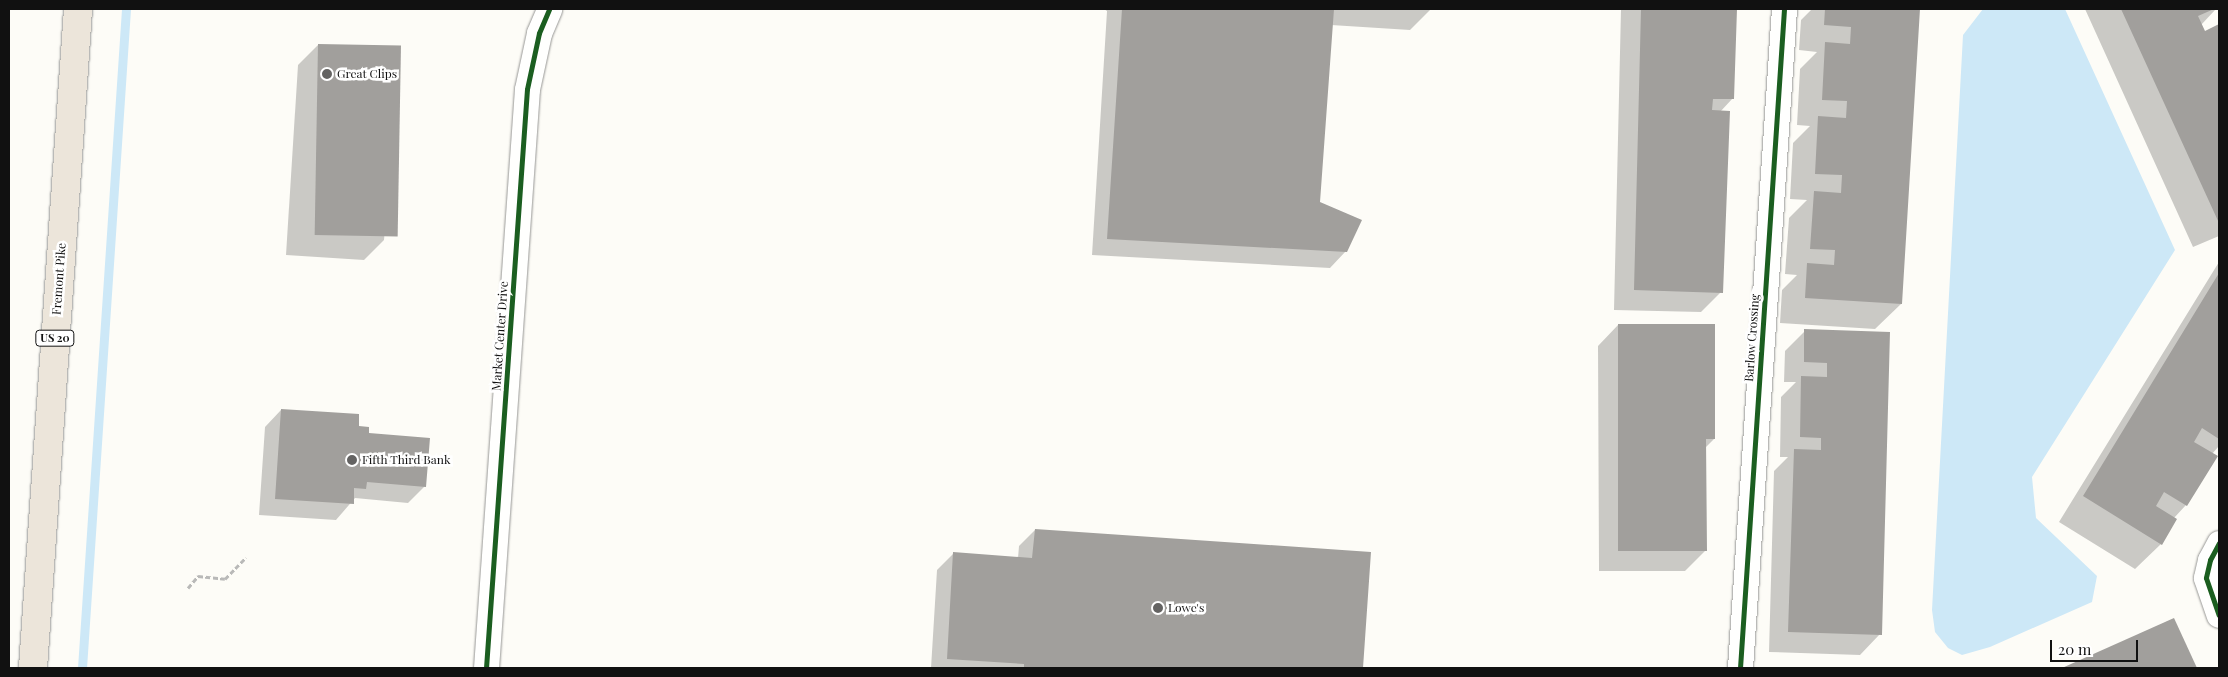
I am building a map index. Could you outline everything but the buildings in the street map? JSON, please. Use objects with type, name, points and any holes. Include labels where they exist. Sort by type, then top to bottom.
[{"type":"highway","name":"Fremont Pike","points":[[33,668],[78,9]]},
{"type":"street","name":"Market Center Drive","points":[[486,668],[527,89],[539,33],[549,9]]},
{"type":"street","name":"Barlow Crossing","points":[[1740,668],[1784,9]]},
{"type":"street","points":[[2219,543],[2210,560],[2206,578],[2219,615]]},
{"type":"path","points":[[188,588],[198,576],[225,579],[246,557]]},
{"type":"water","points":[[1983,9],[2065,9],[2175,250],[2032,477],[2036,518],[2097,576],[2092,602],[1990,647],[1962,655],[1948,648],[1935,632],[1932,610],[1963,35]]},
{"type":"waterway","points":[[82,668],[126,9]]},
{"type":"cycle path","points":[[486,668],[527,89],[539,33],[549,9]]},
{"type":"cycle path","points":[[1740,668],[1784,9]]},
{"type":"cycle path","points":[[2219,543],[2210,560],[2206,578],[2219,615]]},
{"type":"place","name":"Great Clips","points":[[327,74]]},
{"type":"place","name":"Fifth Third Bank","points":[[352,460]]},
{"type":"place","name":"Lowe's","points":[[1158,608]]}]
